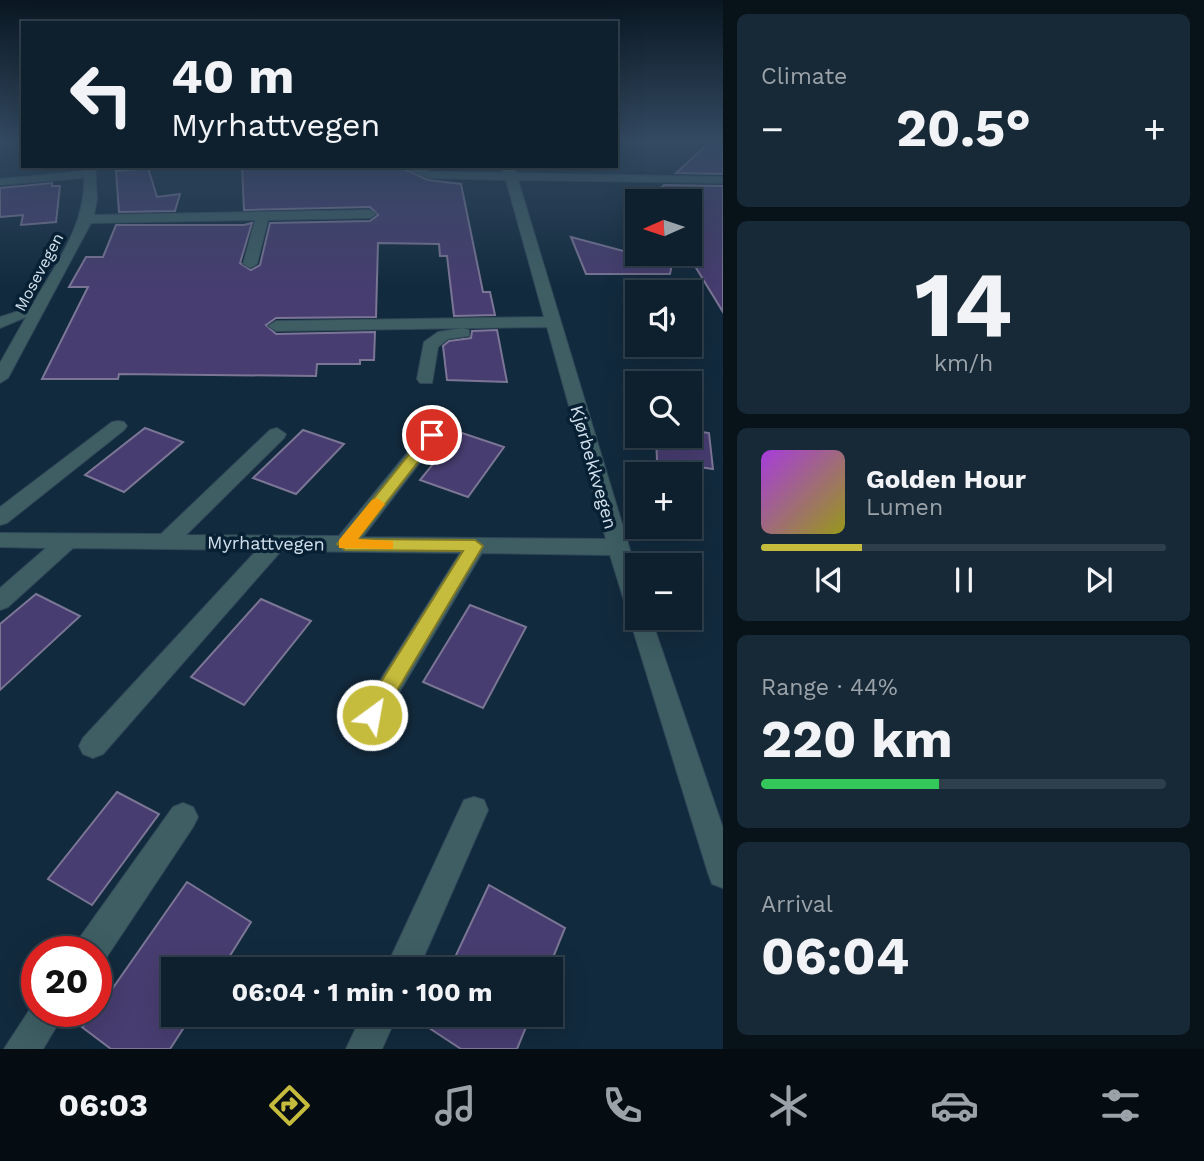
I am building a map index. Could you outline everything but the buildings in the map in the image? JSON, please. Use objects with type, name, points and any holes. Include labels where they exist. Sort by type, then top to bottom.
[{"type":"street","name":"Mosevegen","points":[[0,378],[87,219],[90,191]]},
{"type":"street","name":"Kjørbekkvegen","points":[[514,191],[625,574]]},
{"type":"street","points":[[87,219],[370,214]]},
{"type":"street","points":[[250,264],[263,215]]},
{"type":"street","points":[[0,323],[21,313],[39,310]]},
{"type":"street","points":[[276,326],[554,328]]},
{"type":"street","points":[[426,379],[430,345],[444,335],[554,328]]},
{"type":"street","points":[[0,518],[118,426]]},
{"type":"street","points":[[166,542],[277,434]]},
{"type":"street","points":[[345,544],[432,435]]},
{"type":"street","name":"Myrhattvegen","points":[[0,540],[616,547]]},
{"type":"street","points":[[0,601],[68,541]]},
{"type":"street","points":[[93,746],[276,543]]},
{"type":"street","points":[[372,715],[475,546]]},
{"type":"street","points":[[643,630],[723,873]]},
{"type":"street","points":[[407,957],[474,810]]},
{"type":"street","points":[[101,936],[183,817]]},
{"type":"street","points":[[22,1049],[37,1027]]},
{"type":"street","points":[[364,1049],[374,1027]]},
{"type":"slow traffic","points":[[377,504],[345,544],[387,545]]},
{"type":"route","points":[[372,715],[475,546],[345,544],[432,435]]}]
